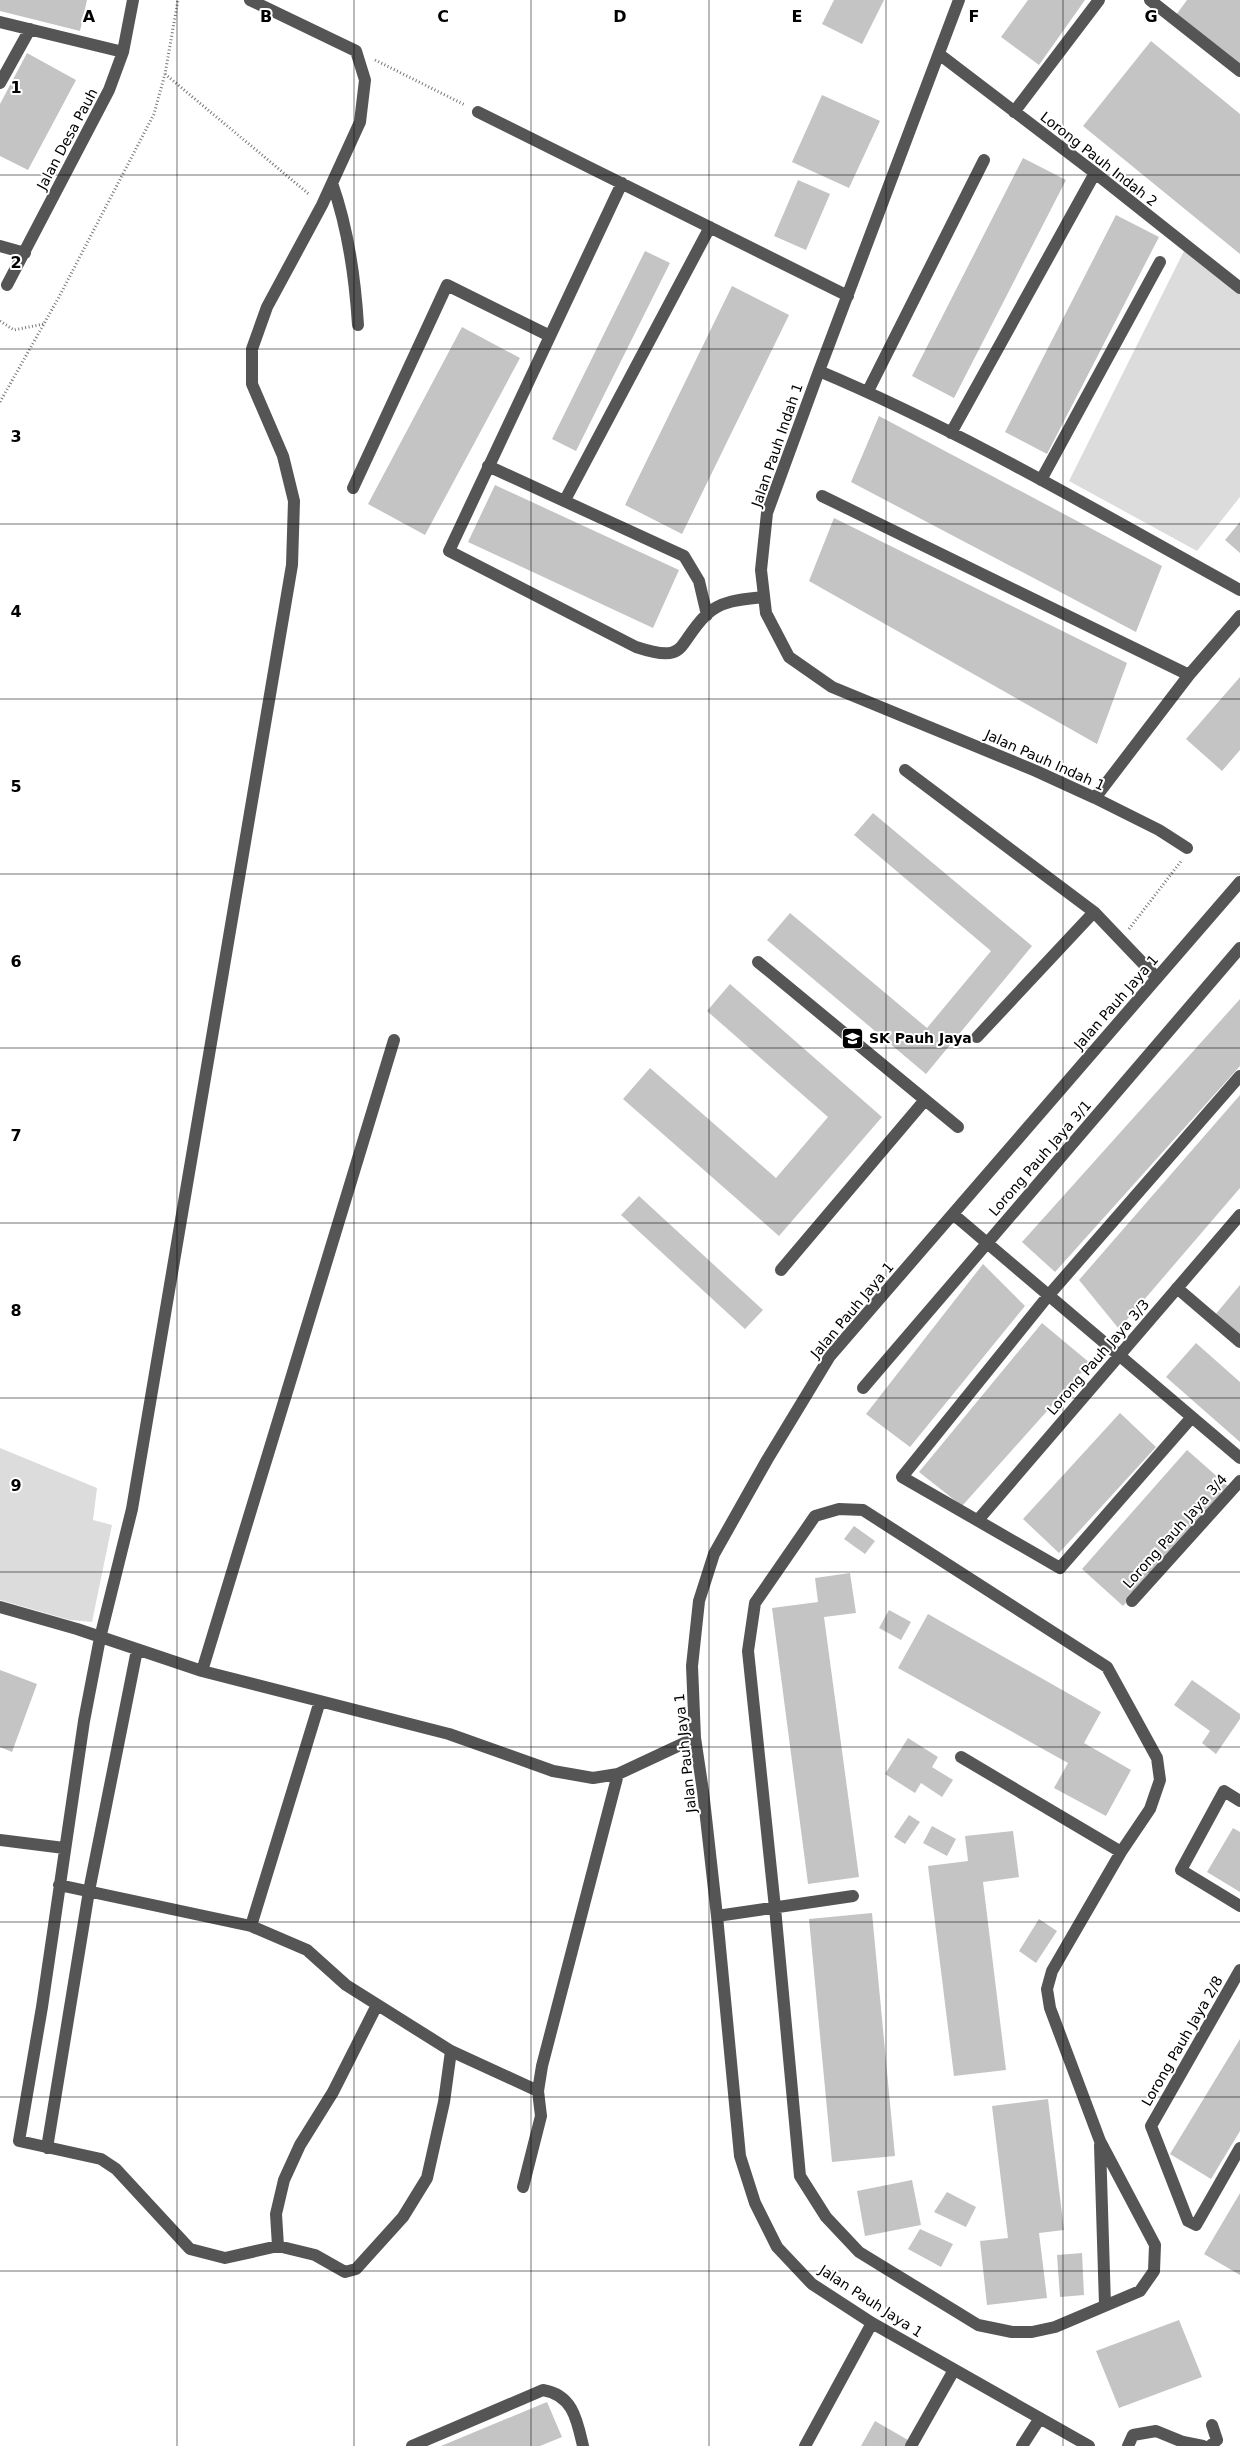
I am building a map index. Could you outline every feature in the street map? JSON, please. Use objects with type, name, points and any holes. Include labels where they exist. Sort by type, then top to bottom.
[{"type":"street","name":"Jalan Desa Pauh","points":[[7,285],[109,90],[123,52],[133,0]]},
{"type":"street","points":[[250,0],[356,50],[365,80],[360,122],[322,205],[268,307],[252,349],[252,384],[283,456],[294,501],[292,565],[132,1509],[100,1638],[84,1720],[42,2007],[19,2141],[101,2159],[116,2169],[190,2249],[225,2258],[278,2246],[315,2255],[345,2272],[356,2269],[403,2217],[427,2178],[444,2102],[451,2051]]},
{"type":"street","name":"Jalan Pauh Indah 1","points":[[959,0],[819,371],[768,513],[761,570],[766,613],[789,656],[832,687],[1027,767],[1159,830],[1187,848]]},
{"type":"street","points":[[1014,112],[1099,0]]},
{"type":"street","points":[[1150,0],[1240,71]]},
{"type":"street","points":[[0,22],[123,52]]},
{"type":"street","points":[[0,83],[30,29]]},
{"type":"street","name":"Lorong Pauh Indah 2","points":[[939,54],[1095,173],[1240,288]]},
{"type":"street","points":[[478,112],[848,296]]},
{"type":"street","points":[[868,391],[984,160]]},
{"type":"street","points":[[951,433],[1095,173]]},
{"type":"street","points":[[332,183],[340,206],[346,237],[358,325]]},
{"type":"street","points":[[622,183],[449,550],[636,647],[658,654],[670,654],[683,646],[706,615],[722,605],[737,600],[764,597]]},
{"type":"street","points":[[566,500],[710,227]]},
{"type":"street","points":[[0,246],[25,253]]},
{"type":"street","points":[[1041,480],[1160,262]]},
{"type":"street","points":[[353,488],[447,285],[550,336]]},
{"type":"street","points":[[819,371],[868,391],[951,433],[1041,480],[1240,590]]},
{"type":"street","points":[[488,466],[566,500],[684,556],[699,581],[706,615]]},
{"type":"street","points":[[822,496],[1189,676]]},
{"type":"street","points":[[1095,798],[1189,676],[1240,616]]},
{"type":"street","points":[[905,770],[1094,912],[1157,978]]},
{"type":"street","name":"Jalan Pauh Jaya 1","points":[[1089,2446],[872,2323],[812,2284],[777,2248],[755,2203],[740,2156],[717,1916],[695,1738],[692,1666],[699,1602],[714,1554],[767,1460],[830,1356],[1240,882]]},
{"type":"street","points":[[977,1037],[1094,912]]},
{"type":"street","name":"Lorong Pauh Jaya 3/1","points":[[863,1388],[1240,948]]},
{"type":"street","points":[[758,962],[958,1127]]},
{"type":"street","points":[[202,1671],[394,1040]]},
{"type":"street","points":[[1192,1417],[1060,1568],[902,1477],[1048,1296],[1240,1076]]},
{"type":"street","points":[[781,1270],[925,1100]]},
{"type":"street","points":[[952,1214],[1240,1458]]},
{"type":"street","name":"Lorong Pauh Jaya 3/3","points":[[978,1520],[1177,1288],[1239,1219]]},
{"type":"street","points":[[1177,1288],[1240,1342]]},
{"type":"street","name":"Lorong Pauh Jaya 3/4","points":[[1132,1601],[1240,1481]]},
{"type":"street","points":[[839,1509],[863,1510],[1107,1667],[1157,1758],[1160,1780],[1150,1810],[1122,1852],[1052,1971],[1047,1989],[1050,2008],[1100,2141],[1155,2245],[1154,2271],[1140,2291],[1055,2327],[1032,2332],[1012,2332],[978,2325],[859,2252],[826,2217],[800,2176],[775,1908],[748,1651],[755,1603],[815,1516],[839,1509]]},
{"type":"street","points":[[0,1607],[77,1629],[202,1671],[449,1734],[552,1771],[593,1778],[618,1774],[695,1738]]},
{"type":"street","points":[[48,2148],[89,1891],[137,1650]]},
{"type":"street","points":[[251,1926],[320,1700]]},
{"type":"street","points":[[961,1757],[1122,1852]]},
{"type":"street","points":[[523,2187],[541,2116],[538,2091],[542,2066],[618,1774]]},
{"type":"street","points":[[1240,1801],[1224,1791],[1181,1870],[1240,1906]]},
{"type":"street","points":[[0,1840],[64,1848]]},
{"type":"street","points":[[59,1886],[251,1926],[308,1950],[346,1985],[451,2051],[538,2091]]},
{"type":"street","points":[[717,1916],[853,1896]]},
{"type":"street","name":"Lorong Pauh Jaya 2/8","points":[[1240,1970],[1151,2126],[1188,2221],[1196,2225],[1240,2148]]},
{"type":"street","points":[[278,2246],[276,2214],[284,2180],[300,2145],[333,2092],[377,2005]]},
{"type":"street","points":[[1100,2141],[1106,2305]]},
{"type":"street","points":[[805,2446],[872,2323]]},
{"type":"street","points":[[911,2446],[954,2370]]},
{"type":"street","points":[[412,2446],[543,2390],[556,2392],[576,2414],[583,2446]]},
{"type":"street","points":[[1022,2446],[1040,2418]]},
{"type":"street","points":[[1210,2446],[1217,2440],[1212,2424]]},
{"type":"street","points":[[1128,2446],[1133,2435],[1156,2431],[1183,2442],[1203,2446]]},
{"type":"path","points":[[0,402],[44,324],[137,150],[154,114],[165,74],[178,0]]},
{"type":"path","points":[[356,50],[478,112]]},
{"type":"path","points":[[165,74],[322,205]]},
{"type":"path","points":[[0,321],[14,330],[44,324]]},
{"type":"path","points":[[1121,939],[1179,866],[1187,848]]},
{"type":"shaded area","points":[[1188,243],[1240,283],[1240,497],[1197,551],[1069,481]]},
{"type":"shaded area","points":[[0,1448],[97,1488],[93,1520],[112,1525],[92,1622],[70,1620],[0,1600]]},
{"type":"building","points":[[0,0],[87,0],[80,31],[0,11]]},
{"type":"building","points":[[834,0],[884,0],[862,44],[822,24]]},
{"type":"building","points":[[1028,0],[1085,0],[1039,65],[1001,37]]},
{"type":"building","points":[[1187,0],[1240,0],[1240,64],[1176,15]]},
{"type":"building","points":[[1151,41],[1240,114],[1240,254],[1083,126]]},
{"type":"building","points":[[27,53],[76,80],[28,170],[0,156],[0,104]]},
{"type":"building","points":[[822,95],[880,121],[849,188],[792,162]]},
{"type":"building","points":[[1023,158],[1066,180],[954,398],[912,376]]},
{"type":"building","points":[[798,180],[830,194],[806,250],[774,236]]},
{"type":"building","points":[[1116,215],[1159,237],[1047,454],[1005,432]]},
{"type":"building","points":[[645,251],[670,263],[576,451],[552,439]]},
{"type":"building","points":[[732,286],[789,315],[682,534],[625,505]]},
{"type":"building","points":[[462,327],[520,358],[425,535],[368,504]]},
{"type":"building","points":[[879,416],[1162,566],[1136,632],[851,482]]},
{"type":"building","points":[[495,485],[679,570],[653,628],[468,542]]},
{"type":"building","points":[[834,518],[1127,663],[1097,744],[809,581]]},
{"type":"building","points":[[1240,522],[1240,553],[1225,540]]},
{"type":"building","points":[[1240,677],[1240,750],[1222,771],[1186,739]]},
{"type":"building","points":[[873,813],[1032,946],[926,1074],[767,940],[790,913],[927,1028],[991,951],[854,835]]},
{"type":"building","points":[[730,984],[882,1117],[779,1236],[623,1099],[650,1068],[776,1178],[828,1117],[707,1011]]},
{"type":"building","points":[[1240,999],[1240,1066],[1055,1272],[1022,1242]]},
{"type":"building","points":[[1240,1095],[1240,1188],[1119,1329],[1079,1280]]},
{"type":"building","points":[[639,1196],[763,1310],[745,1329],[621,1215]]},
{"type":"building","points":[[983,1264],[1025,1306],[910,1447],[866,1414]]},
{"type":"building","points":[[1240,1285],[1240,1336],[1215,1315]]},
{"type":"building","points":[[1042,1323],[1090,1363],[962,1506],[919,1472]]},
{"type":"building","points":[[1196,1343],[1240,1382],[1240,1442],[1166,1377]]},
{"type":"building","points":[[1120,1413],[1156,1447],[1059,1553],[1023,1519]]},
{"type":"building","points":[[1187,1450],[1228,1486],[1123,1606],[1082,1569]]},
{"type":"building","points":[[854,1526],[875,1541],[865,1554],[844,1539]]},
{"type":"building","points":[[850,1573],[856,1613],[824,1617],[859,1877],[808,1884],[772,1608],[818,1602],[815,1578]]},
{"type":"building","points":[[889,1610],[911,1622],[901,1640],[879,1628]]},
{"type":"building","points":[[928,1614],[1101,1712],[1084,1743],[1131,1770],[1106,1816],[1054,1788],[1068,1763],[898,1668]]},
{"type":"building","points":[[0,1670],[37,1684],[12,1752],[0,1747]]},
{"type":"building","points":[[1192,1680],[1240,1714],[1240,1719],[1216,1754],[1202,1743],[1210,1731],[1174,1705]]},
{"type":"building","points":[[908,1738],[938,1757],[932,1767],[953,1780],[942,1797],[921,1783],[915,1793],[885,1774]]},
{"type":"building","points":[[909,1815],[920,1822],[905,1844],[894,1837]]},
{"type":"building","points":[[932,1826],[956,1839],[947,1856],[923,1843]]},
{"type":"building","points":[[1233,1828],[1240,1832],[1240,1892],[1207,1872]]},
{"type":"building","points":[[1013,1831],[1019,1877],[983,1882],[1006,2070],[954,2076],[928,1866],[968,1861],[965,1836]]},
{"type":"building","points":[[872,1913],[895,2156],[832,2162],[809,1919]]},
{"type":"building","points":[[1039,1919],[1057,1931],[1036,1963],[1019,1951]]},
{"type":"building","points":[[1240,2039],[1240,2131],[1211,2179],[1170,2154]]},
{"type":"building","points":[[1048,2099],[1064,2230],[1039,2233],[1047,2298],[987,2305],[980,2241],[1008,2238],[992,2106]]},
{"type":"building","points":[[912,2180],[921,2225],[865,2236],[857,2191]]},
{"type":"building","points":[[947,2192],[976,2207],[966,2227],[934,2212]]},
{"type":"building","points":[[1240,2193],[1240,2275],[1204,2254]]},
{"type":"building","points":[[920,2229],[953,2244],[941,2267],[908,2249]]},
{"type":"building","points":[[1082,2253],[1084,2295],[1060,2297],[1057,2255]]},
{"type":"building","points":[[1179,2320],[1202,2377],[1119,2408],[1096,2351]]},
{"type":"building","points":[[547,2402],[562,2437],[540,2446],[441,2446]]},
{"type":"building","points":[[875,2421],[908,2440],[905,2446],[861,2446]]},
{"type":"place","name":"SK Pauh Jaya","points":[[853,1038]]}]
